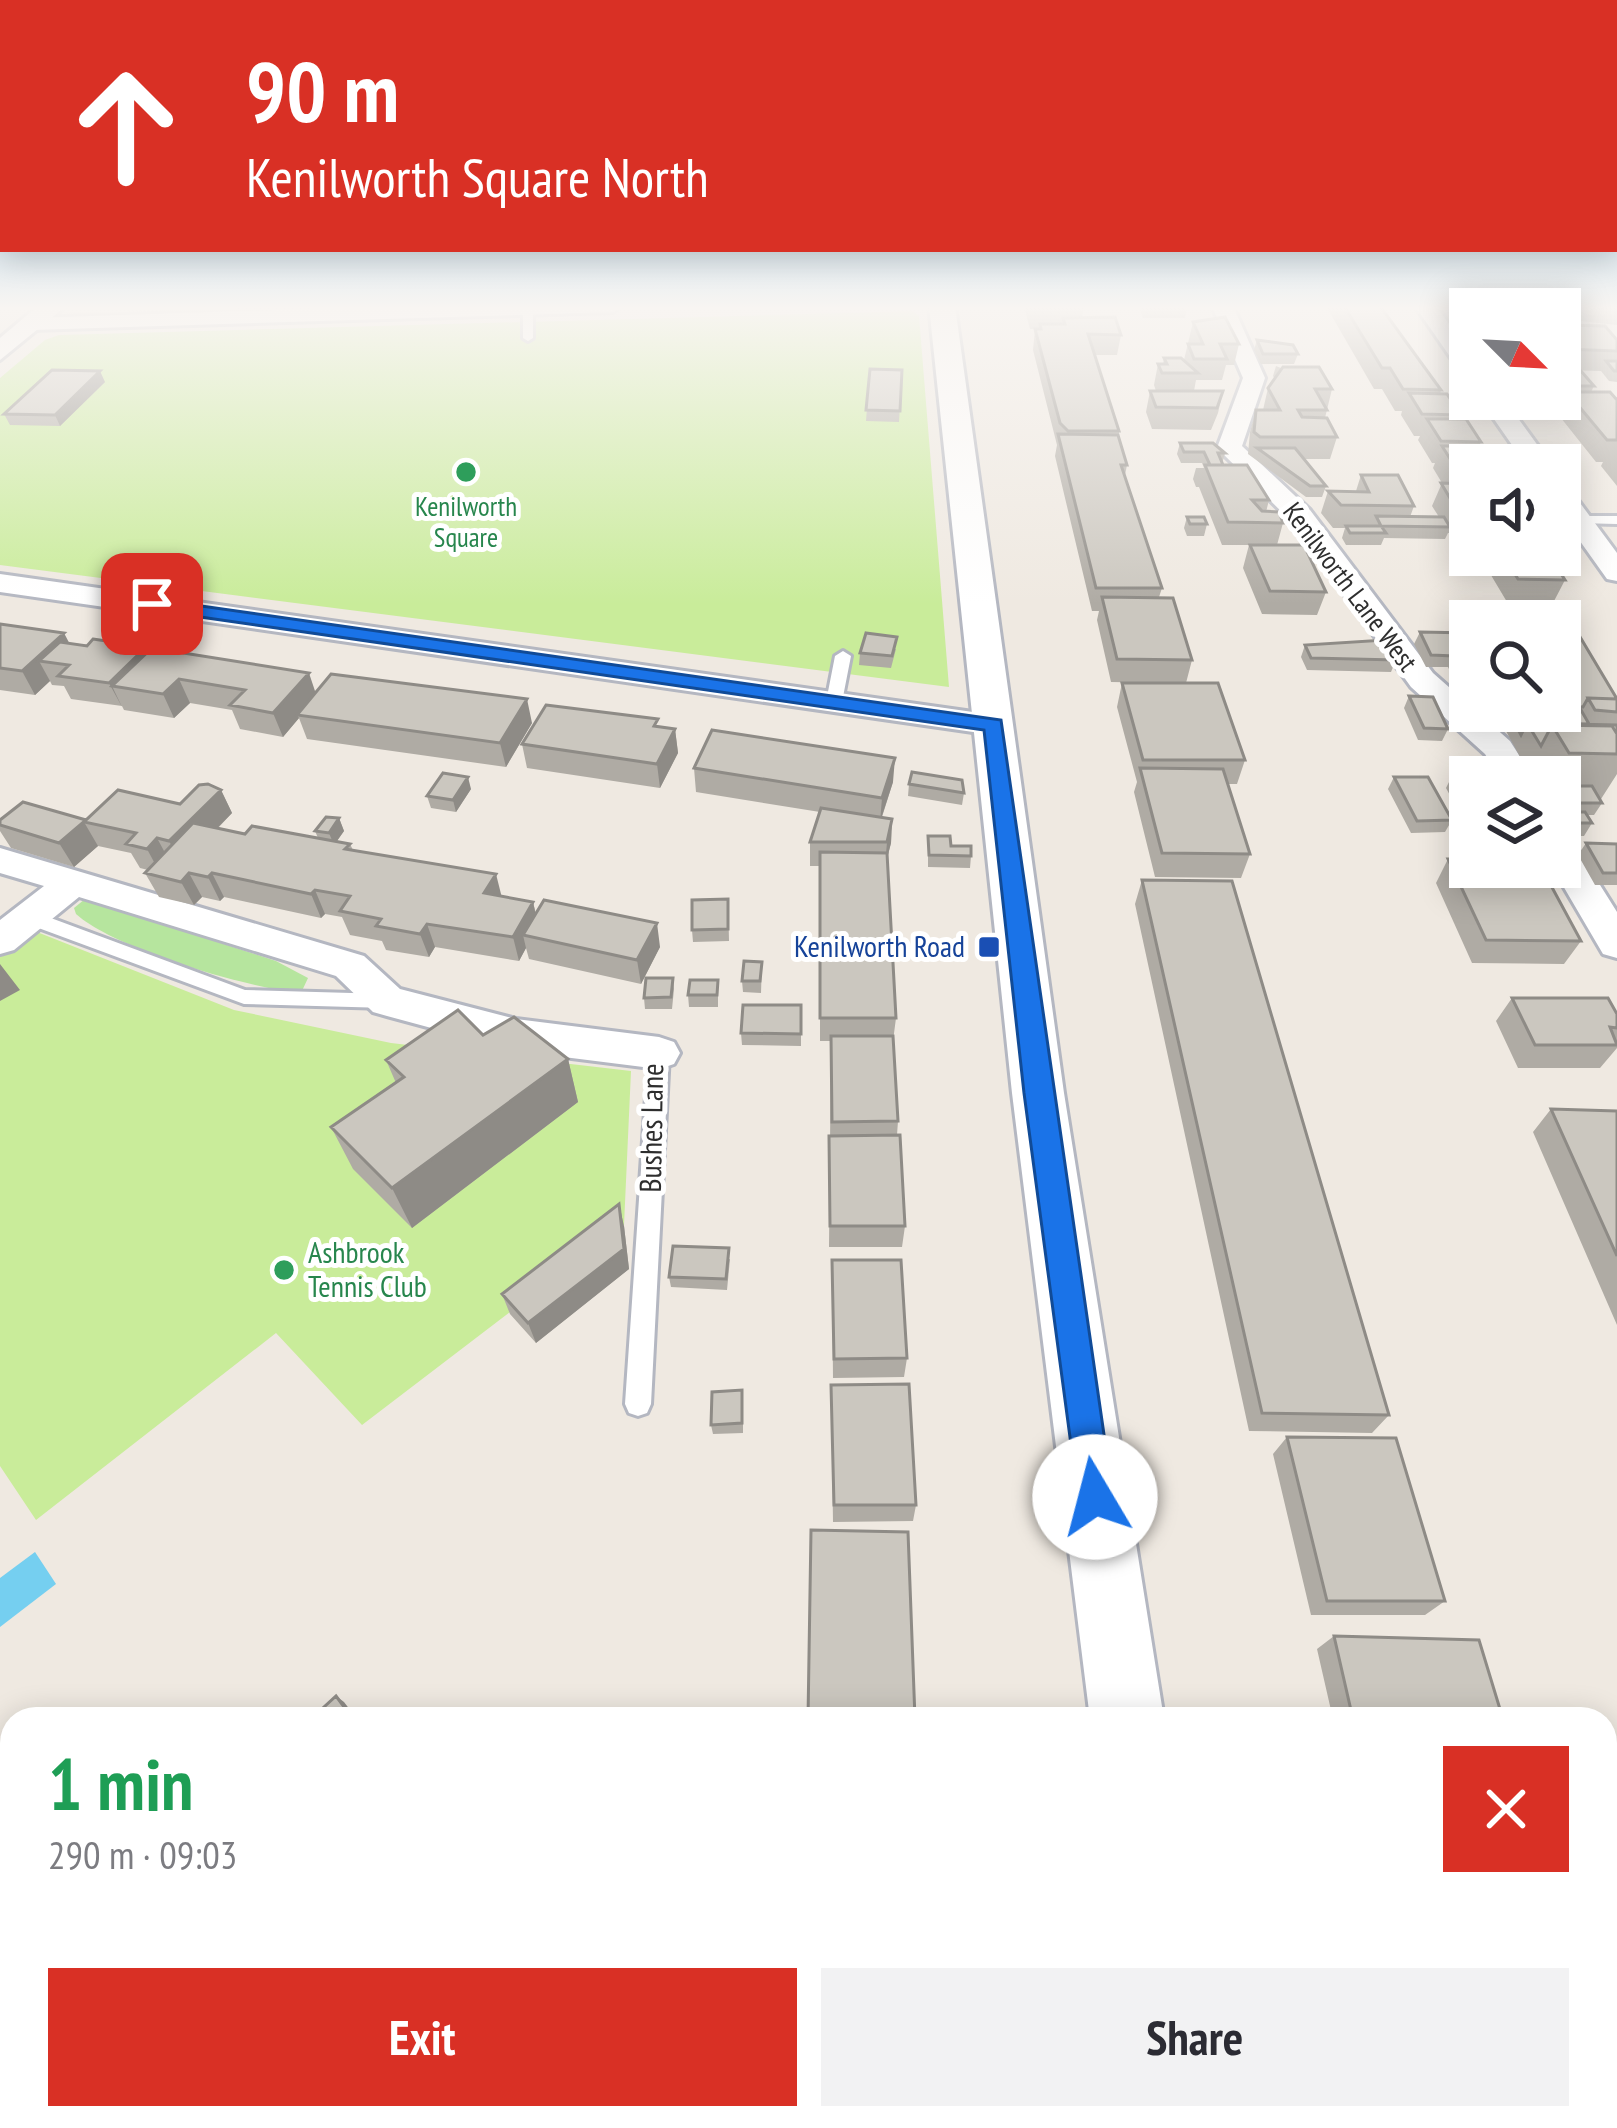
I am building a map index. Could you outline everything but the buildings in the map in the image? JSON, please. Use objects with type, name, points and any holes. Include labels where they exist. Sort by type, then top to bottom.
[{"type":"street","points":[[954,405],[1010,875],[1125,1707]]},
{"type":"street","name":"Kenilworth Lane West","points":[[1240,405],[1233,414],[1229,448],[1301,516],[1422,680],[1483,733],[1500,756]]},
{"type":"street","points":[[1581,523],[1617,573]]},
{"type":"street","points":[[0,583],[994,725]]},
{"type":"street","name":"Bushes Lane","points":[[0,860],[350,967],[387,1001],[516,1035],[659,1052]]},
{"type":"street","points":[[0,940],[74,882]]},
{"type":"street","points":[[1581,885],[1617,944]]},
{"type":"lane","points":[[1581,519],[1617,520]]},
{"type":"lane","points":[[834,702],[843,656]]},
{"type":"lane","name":"Bushes Lane","points":[[32,918],[244,997],[387,1001]]},
{"type":"lane","name":"Bushes Lane","points":[[638,1404],[659,1052]]},
{"type":"green space","name":"Kenilworth Square","points":[[0,405],[926,405],[949,687],[0,565]]},
{"type":"green space","points":[[85,899],[276,961],[308,978],[301,993],[183,965],[95,927],[76,914],[74,908]]},
{"type":"green space","name":"Ashbrook Tennis Club","points":[[37,932],[234,1010],[391,1043],[631,1071],[624,1225],[362,1425],[276,1333],[36,1520],[0,1466],[0,951]]},
{"type":"water","points":[[35,1552],[56,1584],[0,1627],[0,1578]]},
{"type":"place","name":"Kenilworth Square","points":[[466,472]]},
{"type":"place","name":"Kenilworth Road","points":[[989,947]]},
{"type":"place","name":"Ashbrook Tennis Club","points":[[284,1270]]},
{"type":"route","points":[[152,604],[994,725],[1038,1093],[1095,1497]]}]
